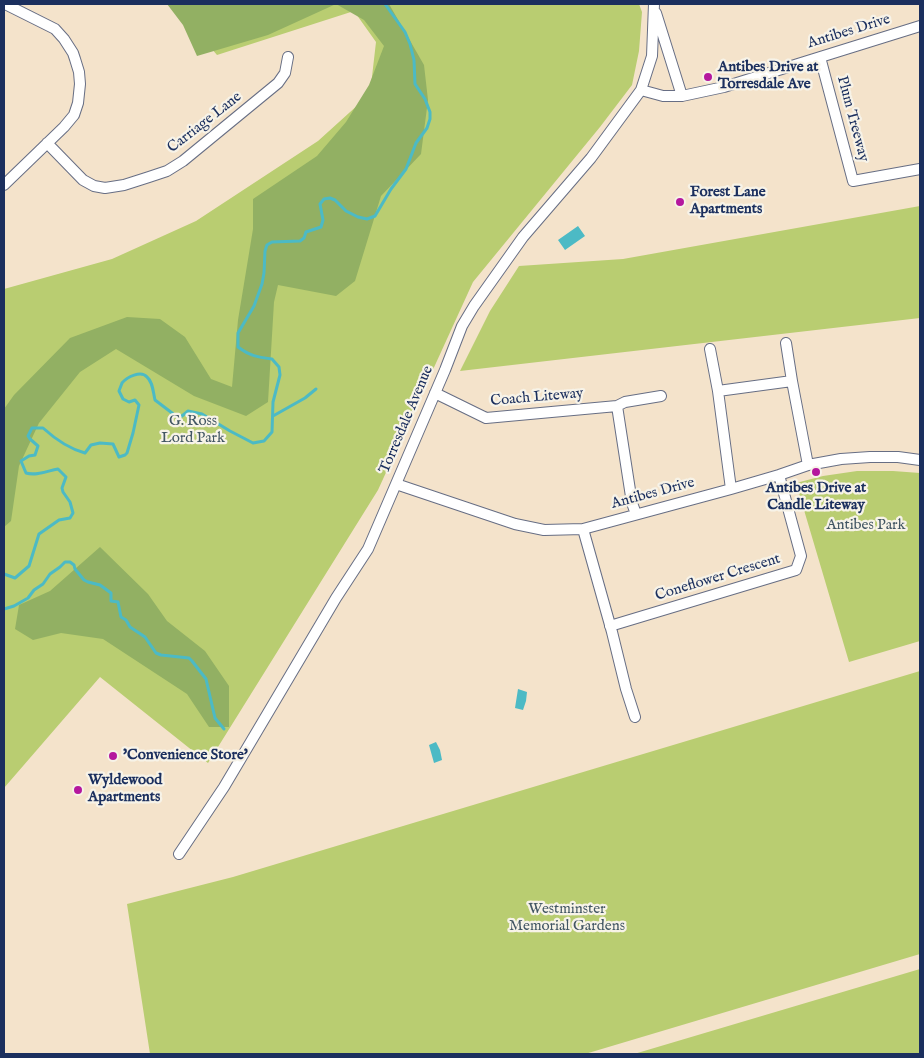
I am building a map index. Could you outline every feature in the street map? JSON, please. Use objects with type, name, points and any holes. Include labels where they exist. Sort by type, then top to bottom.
[{"type":"street","points":[[4,185],[74,115],[78,103],[80,84],[78,65],[73,53],[69,45],[54,29],[5,4]]},
{"type":"street","name":"Torresdale Avenue","points":[[179,854],[224,786],[336,598],[368,549],[462,326],[474,306],[522,238],[591,158],[642,90],[652,56],[654,4]]},
{"type":"street","name":"Torresdale Avenue","points":[[654,4],[682,96]]},
{"type":"street","name":"Antibes Drive","points":[[642,90],[663,96],[682,96],[724,86],[920,26]]},
{"type":"street","name":"Carriage Lane","points":[[47,143],[83,180],[94,186],[105,188],[124,185],[167,171],[183,161],[278,83],[285,73],[288,57]]},
{"type":"street","name":"Plum Treeway","points":[[820,57],[853,181],[920,169]]},
{"type":"street","points":[[786,343],[808,465]]},
{"type":"street","points":[[710,349],[718,391],[731,489]]},
{"type":"street","points":[[718,391],[792,381]]},
{"type":"street","name":"Coach Liteway","points":[[435,393],[486,418],[616,406],[625,402],[661,396]]},
{"type":"street","points":[[616,406],[632,502],[636,514]]},
{"type":"street","name":"Antibes Drive","points":[[396,484],[515,524],[544,530],[583,529],[731,489],[808,465],[841,459],[870,457],[898,457],[920,460]]},
{"type":"street","name":"Coneflower Crescent","points":[[610,626],[796,570],[801,556],[778,475]]},
{"type":"street","points":[[583,529],[635,717]]},
{"type":"green space","name":"G. Ross Lord Park","points":[[167,4],[639,4],[642,12],[639,51],[632,85],[473,282],[378,490],[208,763],[100,677],[4,788],[4,289],[112,259],[196,221],[318,141],[370,94],[376,42],[354,11],[217,55],[181,13]]},
{"type":"green space","points":[[167,4],[336,4],[268,35],[197,56],[183,25]]},
{"type":"green space","points":[[336,4],[389,4],[424,65],[428,100],[421,154],[381,196],[355,281],[336,296],[278,285],[274,302],[268,402],[246,416],[194,396],[116,349],[80,372],[39,423],[19,466],[11,521],[4,527],[4,409],[14,395],[70,338],[127,317],[160,319],[185,337],[211,379],[232,387],[238,320],[253,229],[253,199],[317,156],[346,122],[369,85],[384,46],[364,20]]},
{"type":"green space","points":[[920,206],[920,318],[460,371],[490,311],[519,266],[623,259]]},
{"type":"green space","name":"Antibes Park","points":[[857,471],[920,473],[920,641],[849,662],[796,483],[823,476]]},
{"type":"green space","points":[[100,547],[148,594],[167,621],[205,651],[229,686],[229,727],[209,727],[187,694],[103,639],[61,633],[33,640],[15,629],[19,605],[50,591]]},
{"type":"green space","name":"Westminster Memorial Gardens","points":[[920,671],[920,954],[585,1054],[150,1054],[127,904],[233,877]]},
{"type":"green space","points":[[920,969],[920,1054],[634,1054]]},
{"type":"water","points":[[578,226],[585,236],[565,250],[558,240]]},
{"type":"water","points":[[518,689],[527,692],[523,710],[515,708]]},
{"type":"water","points":[[436,742],[442,760],[434,763],[429,745]]},
{"type":"waterway","points":[[4,574],[15,578],[29,566],[39,534],[59,520],[70,518],[73,513],[70,502],[62,488],[66,477],[58,469],[38,474],[26,473],[21,461],[35,455],[38,446],[28,436],[32,428],[43,428],[62,443],[85,453],[91,445],[100,443],[113,444],[119,457],[125,455],[133,433],[139,405],[135,400],[129,402],[123,399],[119,391],[124,381],[134,375],[141,374],[147,377],[153,387],[155,400],[176,416],[182,416],[188,411],[202,414],[253,443],[264,441],[272,432],[273,402],[280,375],[279,367],[272,359],[254,356],[238,347],[238,333],[254,306],[262,284],[267,245],[272,242],[300,241],[304,238],[306,232],[321,227],[323,220],[320,204],[324,199],[330,198],[335,200],[346,211],[358,217],[367,219],[375,216],[391,189],[406,169],[416,143],[427,128],[430,119],[430,112],[425,99],[415,84],[414,60],[410,44],[405,32],[385,4]]},
{"type":"waterway","points":[[273,416],[305,398],[316,389]]},
{"type":"waterway","points":[[4,609],[28,598],[34,590],[43,584],[50,574],[65,562],[70,562],[84,580],[100,585],[111,593],[111,601],[118,602],[121,617],[126,620],[130,627],[145,637],[156,653],[189,658],[192,661],[206,679],[215,718],[224,729]]},
{"type":"place","name":"Antibes Drive at Torresdale Ave","points":[[708,77]]},
{"type":"place","name":"Forest Lane Apartments","points":[[680,202]]},
{"type":"place","name":"Antibes Drive at Candle Liteway","points":[[816,472]]},
{"type":"place","name":"'Convenience Store'","points":[[113,756]]},
{"type":"place","name":"Wyldewood Apartments","points":[[78,790]]}]
